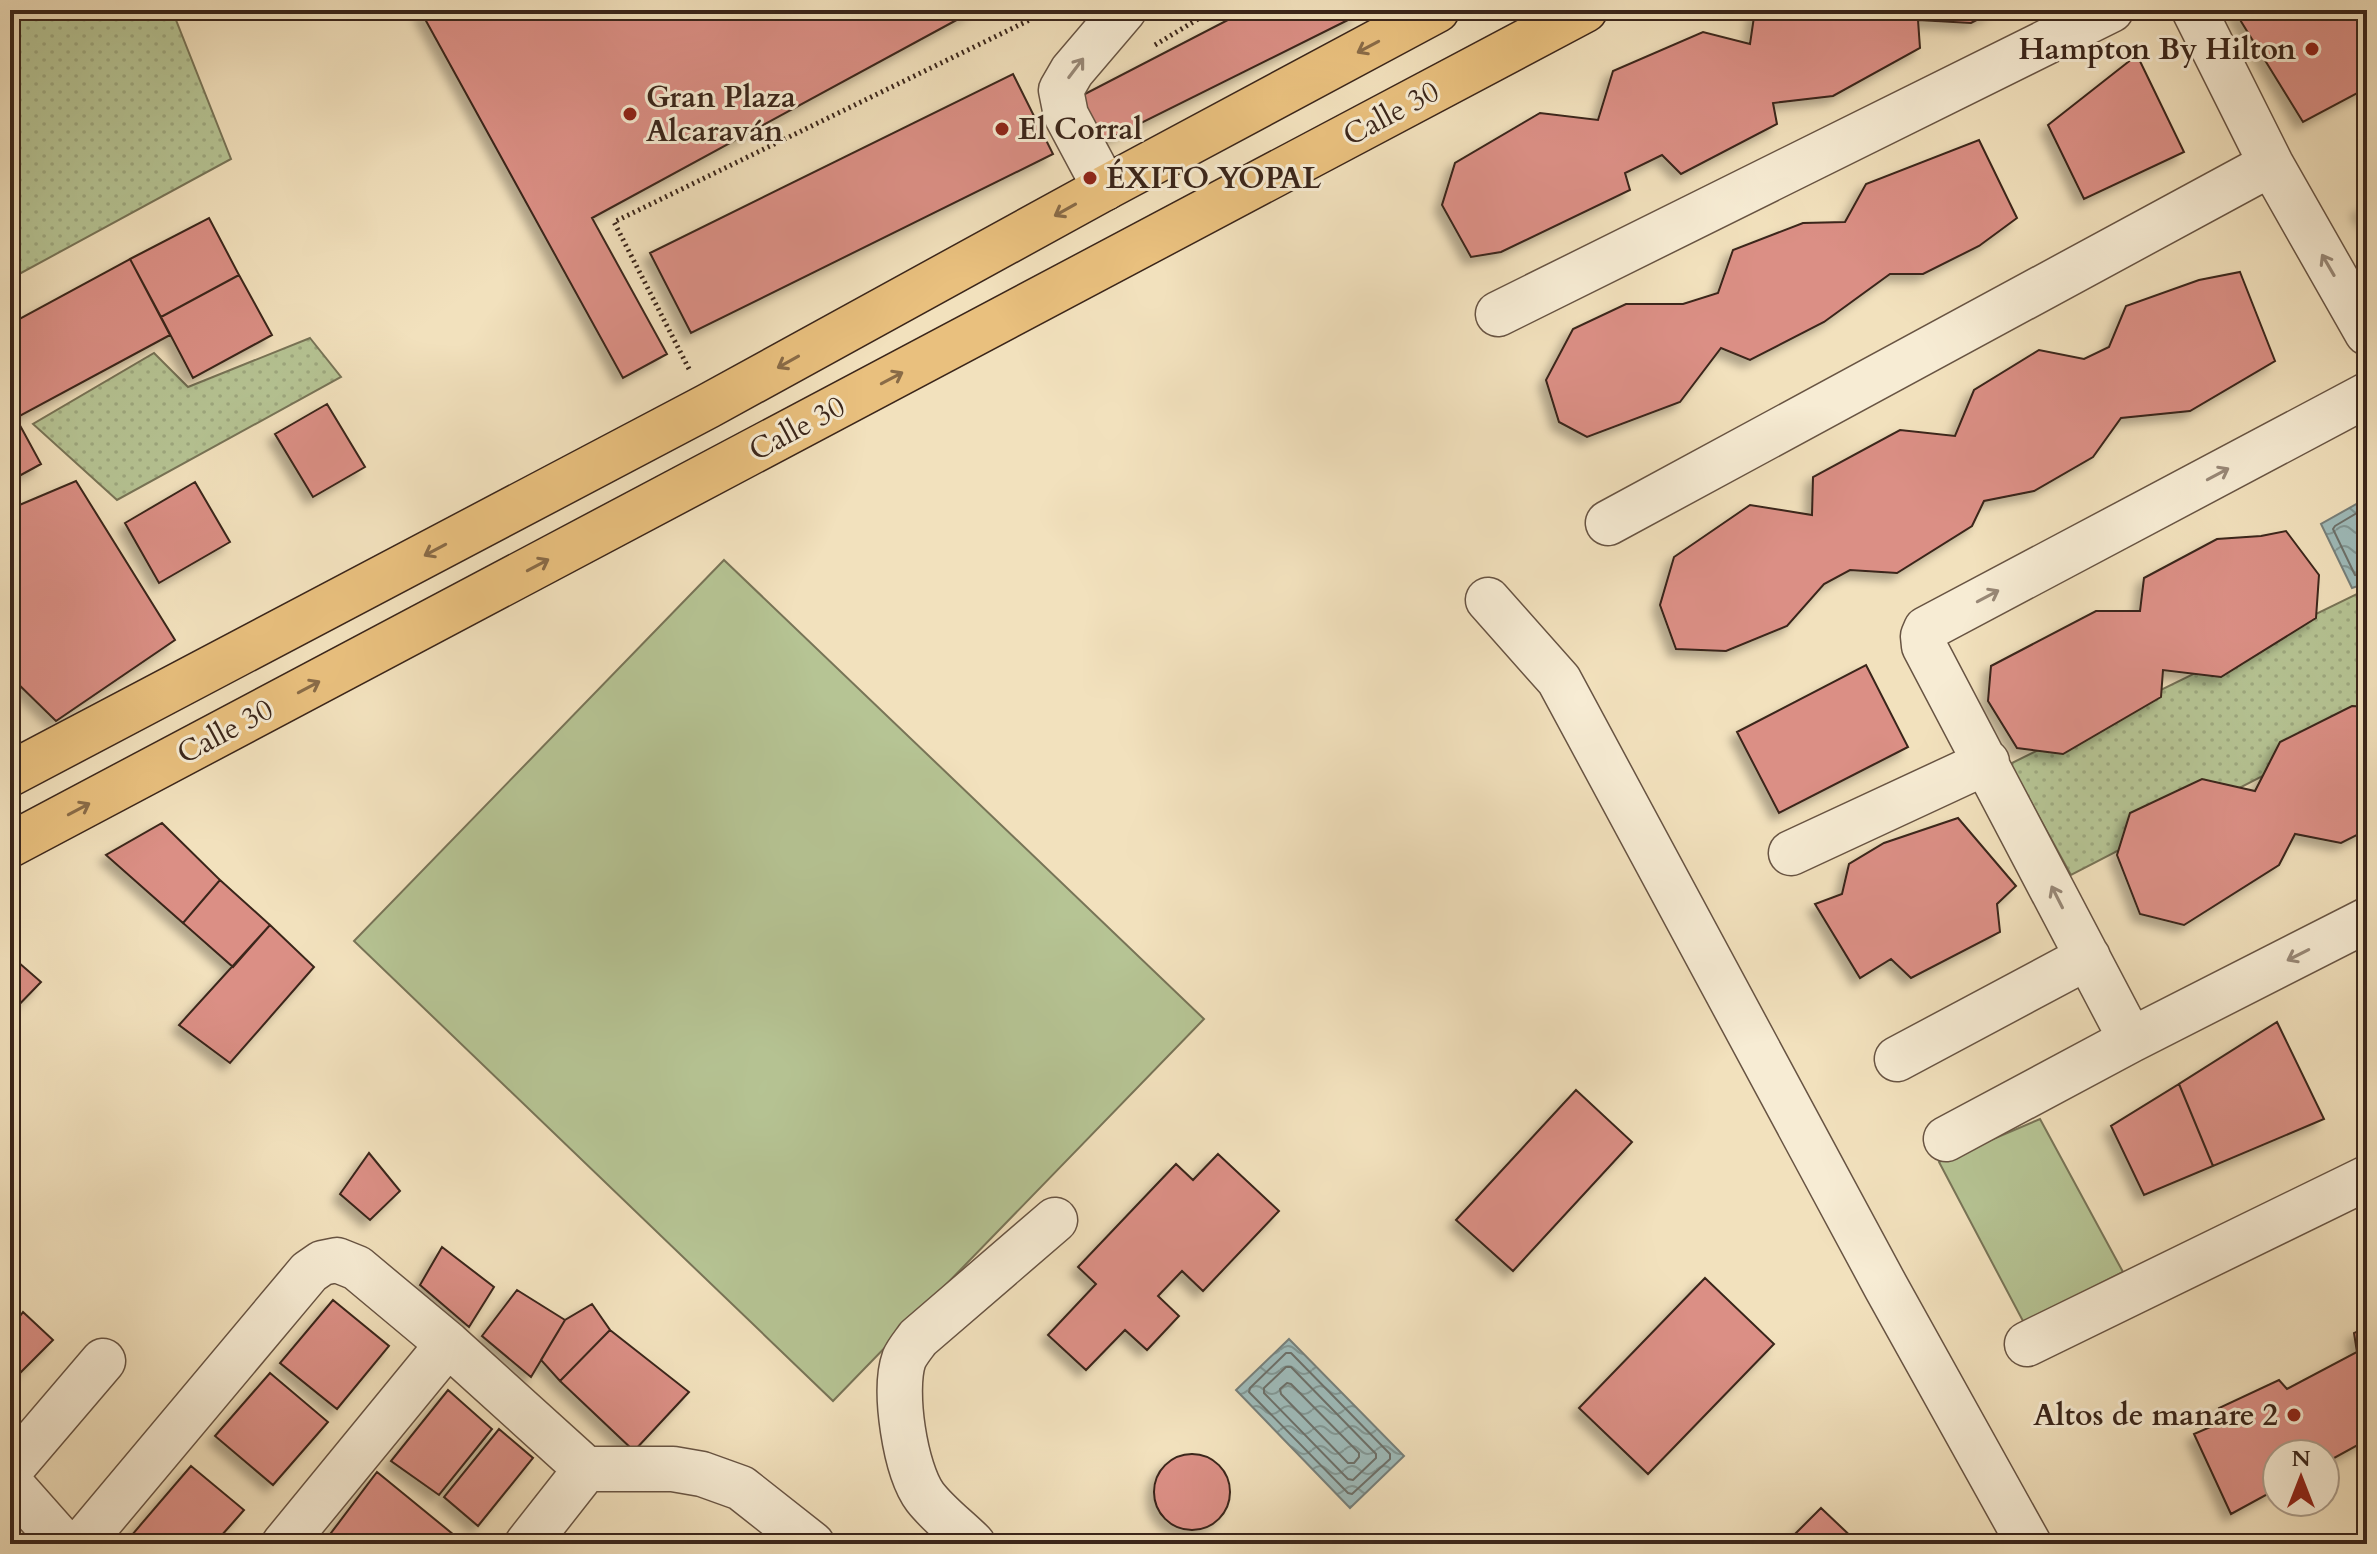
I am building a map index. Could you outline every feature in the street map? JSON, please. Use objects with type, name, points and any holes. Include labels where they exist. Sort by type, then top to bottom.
[{"type":"main road","name":"Calle 30","points":[[10,774],[708,406],[1437,10]]},
{"type":"main road","name":"Calle 30","points":[[10,845],[1585,10]]},
{"type":"street","points":[[1105,188],[1066,115],[1061,90],[1072,71],[1124,10]]},
{"type":"street","points":[[1498,314],[2111,10]]},
{"type":"street","points":[[2194,10],[2271,164],[2367,333]]},
{"type":"street","points":[[1608,523],[2271,164]]},
{"type":"street","points":[[2131,1040],[1924,646],[1923,636],[1926,629],[2367,395]]},
{"type":"street","points":[[1488,600],[1559,680],[1886,1287],[2029,1544]]},
{"type":"street","points":[[1791,853],[1987,762]]},
{"type":"street","points":[[1946,1139],[2131,1040],[2367,920]]},
{"type":"street","points":[[1897,1059],[2088,957]]},
{"type":"street","points":[[2027,1344],[2367,1178]]},
{"type":"street","points":[[973,1544],[925,1497],[912,1473],[904,1439],[900,1383],[905,1359],[918,1338],[1055,1220]]},
{"type":"street","points":[[81,1544],[309,1272],[322,1263],[337,1260],[357,1268],[448,1344],[586,1469],[673,1469],[702,1474],[741,1488],[812,1544]]},
{"type":"street","points":[[284,1544],[448,1344]]},
{"type":"street","points":[[10,1470],[103,1361]]},
{"type":"street","points":[[527,1544],[586,1469]]},
{"type":"street","points":[[10,1483],[64,1544]]},
{"type":"path","points":[[708,406],[614,222],[1047,10]]},
{"type":"green space","points":[[10,10],[172,10],[231,159],[10,279]]},
{"type":"green space","points":[[310,338],[341,377],[117,500],[33,424],[154,353],[188,387]]},
{"type":"green space","points":[[724,560],[1204,1019],[833,1401],[354,941]]},
{"type":"green space","points":[[2367,589],[2367,722],[2071,875],[2010,764]]},
{"type":"green space","points":[[2040,1119],[2123,1272],[2024,1323],[1939,1162]]},
{"type":"water","points":[[2367,498],[2367,583],[2352,588],[2321,524]]},
{"type":"water","points":[[1289,1339],[1404,1456],[1350,1508],[1236,1390]]},
{"type":"building","name":"Gran Plaza Alcaraván","points":[[420,10],[975,10],[592,218],[667,354],[623,378]]},
{"type":"building","points":[[1247,10],[1355,10],[1358,15],[1103,142],[1081,96]]},
{"type":"building","points":[[1755,10],[1996,10],[1971,23],[1918,20],[1920,48],[1833,96],[1773,103],[1777,124],[1681,174],[1662,155],[1625,173],[1630,190],[1501,252],[1471,257],[1442,205],[1455,163],[1540,113],[1598,120],[1613,71],[1703,32],[1750,44]]},
{"type":"building","name":"Hampton By Hilton","points":[[2234,10],[2367,10],[2367,88],[2303,122]]},
{"type":"building","points":[[2137,55],[2184,152],[2084,199],[2048,125]]},
{"type":"building","points":[[1013,74],[1053,154],[691,333],[650,253]]},
{"type":"building","points":[[1979,140],[2017,218],[1979,246],[1923,274],[1890,274],[1824,322],[1750,360],[1721,348],[1680,402],[1587,437],[1559,422],[1546,380],[1573,329],[1626,304],[1683,304],[1718,293],[1733,250],[1803,223],[1845,222],[1866,184]]},
{"type":"building","points":[[2367,203],[2367,223],[2358,209]]},
{"type":"building","points":[[209,218],[239,275],[161,317],[130,259]]},
{"type":"building","points":[[130,259],[170,335],[16,418],[10,407],[10,324]]},
{"type":"building","points":[[2240,272],[2275,361],[2190,411],[2121,418],[2093,457],[2034,491],[1984,501],[1972,526],[1897,573],[1850,570],[1824,584],[1787,626],[1726,651],[1676,649],[1660,605],[1674,557],[1750,505],[1812,515],[1813,477],[1900,430],[1955,436],[1974,390],[2039,350],[2084,359],[2109,347],[2126,306],[2199,280]]},
{"type":"building","points":[[239,275],[272,335],[193,378],[161,317]]},
{"type":"building","points":[[327,404],[365,467],[313,497],[275,434]]},
{"type":"building","points":[[10,407],[41,464],[10,481]]},
{"type":"building","points":[[76,481],[175,640],[56,721],[10,676],[10,509]]},
{"type":"building","points":[[195,482],[230,542],[159,583],[125,523]]},
{"type":"building","points":[[2286,531],[2319,575],[2316,618],[2221,677],[2163,670],[2161,697],[2063,754],[2017,748],[1988,701],[1991,666],[2096,611],[2140,611],[2144,578],[2217,539]]},
{"type":"building","points":[[1866,665],[1908,747],[1779,813],[1737,732]]},
{"type":"building","points":[[2352,706],[2367,707],[2367,830],[2341,843],[2295,834],[2279,865],[2184,925],[2140,914],[2117,855],[2130,813],[2202,779],[2255,791],[2280,742]]},
{"type":"building","points":[[1958,818],[2016,886],[1997,904],[2000,932],[1911,978],[1891,959],[1860,978],[1815,904],[1842,894],[1849,864],[1884,843]]},
{"type":"building","points":[[162,823],[220,880],[183,923],[106,855]]},
{"type":"building","points":[[220,880],[270,925],[233,967],[183,923]]},
{"type":"building","points":[[270,925],[314,967],[230,1063],[179,1025]]},
{"type":"building","points":[[10,955],[41,982],[10,1014]]},
{"type":"building","points":[[2277,1022],[2324,1119],[2213,1166],[2179,1084]]},
{"type":"building","points":[[2179,1084],[2213,1166],[2144,1195],[2111,1126]]},
{"type":"building","points":[[1576,1090],[1632,1142],[1513,1271],[1456,1220]]},
{"type":"building","points":[[369,1153],[400,1191],[370,1220],[340,1194]]},
{"type":"building","points":[[1218,1154],[1279,1211],[1203,1291],[1182,1271],[1158,1296],[1179,1316],[1147,1350],[1125,1330],[1086,1370],[1048,1335],[1096,1284],[1078,1267],[1176,1164],[1193,1180]]},
{"type":"building","points":[[442,1247],[494,1287],[469,1327],[420,1285]]},
{"type":"building","points":[[1705,1278],[1774,1344],[1648,1474],[1579,1408]]},
{"type":"building","points":[[517,1290],[565,1320],[531,1377],[482,1336]]},
{"type":"building","points":[[333,1300],[389,1346],[337,1409],[280,1363]]},
{"type":"building","points":[[592,1304],[610,1330],[560,1381],[541,1360],[565,1320]]},
{"type":"building","points":[[23,1312],[53,1340],[13,1380],[10,1377],[10,1330]]},
{"type":"building","name":"Altos de manare 2","points":[[2367,1327],[2367,1440],[2341,1454],[2341,1438],[2261,1438],[2261,1498],[2231,1514],[2194,1434],[2222,1422],[2219,1408],[2279,1380],[2287,1389],[2357,1352],[2354,1333]]},
{"type":"building","points":[[610,1330],[689,1392],[634,1451],[560,1381]]},
{"type":"building","points":[[270,1373],[328,1422],[273,1485],[215,1436]]},
{"type":"building","points":[[448,1390],[492,1429],[439,1495],[391,1461]]},
{"type":"building","points":[[499,1429],[533,1458],[478,1526],[444,1497]]},
{"type":"building","points":[[1185,1454],[1199,1454],[1213,1460],[1224,1471],[1230,1492],[1227,1507],[1219,1519],[1199,1530],[1185,1530],[1171,1524],[1160,1513],[1154,1499],[1154,1485],[1160,1471],[1171,1460]]},
{"type":"building","points":[[191,1466],[244,1510],[214,1544],[141,1544],[131,1536]]},
{"type":"building","points":[[377,1472],[465,1544],[328,1544],[325,1541]]},
{"type":"building","points":[[1821,1508],[1859,1544],[1785,1544]]},
{"type":"place","name":"Hampton By Hilton","points":[[2312,49]]},
{"type":"place","name":"Gran Plaza Alcaraván","points":[[630,114]]},
{"type":"place","name":"El Corral","points":[[1002,129]]},
{"type":"place","name":"ÉXITO YOPAL","points":[[1090,178]]},
{"type":"place","name":"Altos de manare 2","points":[[2294,1415]]}]
